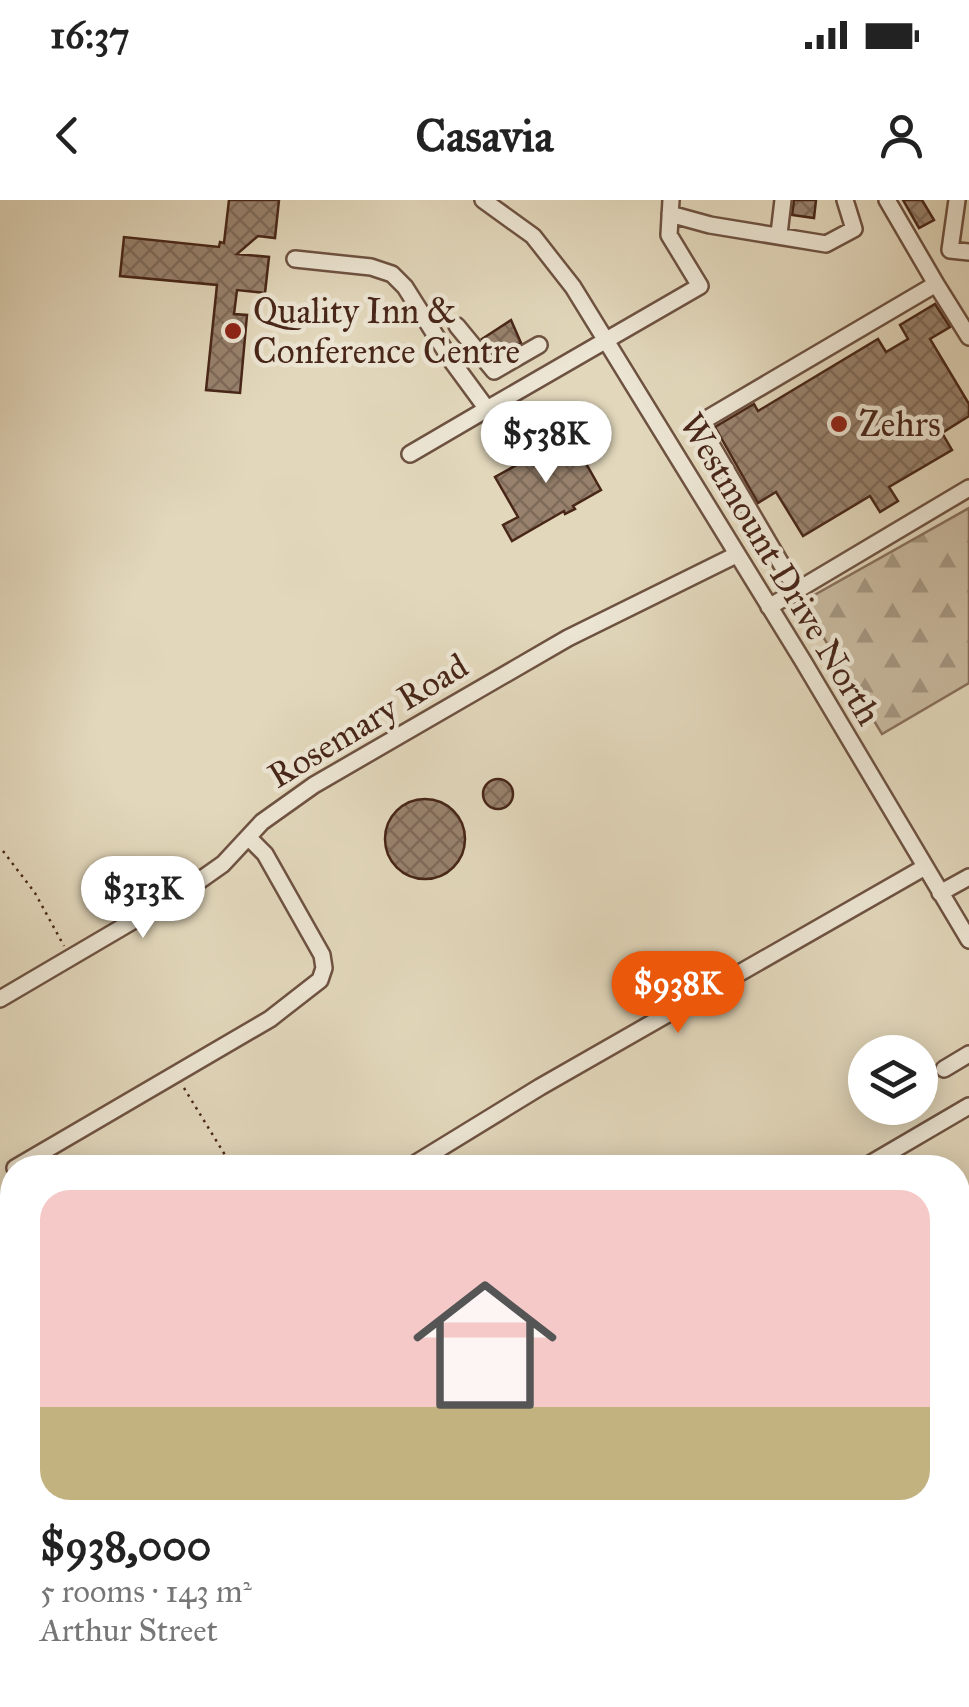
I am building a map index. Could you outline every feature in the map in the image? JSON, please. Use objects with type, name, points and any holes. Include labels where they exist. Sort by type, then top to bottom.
[{"type":"street","name":"Westmount Drive North","points":[[483,200],[533,236],[555,261],[969,940]]},
{"type":"street","points":[[779,234],[782,200]]},
{"type":"street","points":[[410,454],[700,286],[669,235],[670,207],[710,225],[826,244],[854,229],[846,200]]},
{"type":"street","points":[[887,200],[969,336]]},
{"type":"street","points":[[957,200],[950,250],[969,252]]},
{"type":"street","points":[[295,259],[371,267],[392,274],[405,286],[486,409]]},
{"type":"street","points":[[797,591],[705,434],[703,422],[936,284]]},
{"type":"street","points":[[457,326],[494,371],[539,345]]},
{"type":"street","points":[[769,608],[969,488]]},
{"type":"street","name":"Rosemary Road","points":[[0,998],[189,888],[224,864],[262,822],[314,784],[568,638],[736,555]]},
{"type":"street","points":[[36,1155],[270,1019],[320,980],[322,956],[266,854],[250,838]]},
{"type":"street","points":[[429,1155],[540,1087],[925,867]]},
{"type":"street","points":[[940,893],[969,877]]},
{"type":"street","points":[[957,1061],[969,1078]]},
{"type":"street","points":[[884,1155],[969,1106]]},
{"type":"path","points":[[3,850],[35,893],[71,958]]},
{"type":"path","points":[[176,1074],[225,1155]]},
{"type":"green space","points":[[969,508],[969,683],[882,734],[802,602]]},
{"type":"building","points":[[229,200],[279,200],[275,238],[258,236],[237,254],[269,257],[265,293],[237,290],[234,314],[247,315],[240,393],[206,390],[217,285],[120,276],[124,237],[219,247],[220,242],[224,243]]},
{"type":"building","points":[[794,200],[816,200],[814,218],[792,215]]},
{"type":"building","points":[[903,200],[922,200],[934,220],[919,228]]},
{"type":"building","name":"Zehrs","points":[[935,304],[950,327],[930,339],[969,404],[969,416],[942,433],[952,450],[889,487],[898,501],[880,512],[870,496],[803,536],[776,492],[758,503],[715,427],[754,404],[758,411],[878,339],[886,352],[908,339],[900,325]]},
{"type":"building","points":[[511,320],[521,343],[497,356],[482,339]]},
{"type":"building","points":[[570,435],[601,490],[573,506],[575,509],[565,514],[564,511],[512,541],[503,525],[518,517],[495,477]]},
{"type":"building","points":[[498,779],[512,788],[513,794],[504,808],[498,809],[484,800],[483,794],[492,780]]},
{"type":"building","points":[[425,799],[440,802],[453,811],[462,824],[462,854],[453,867],[440,876],[425,879],[410,876],[397,867],[388,854],[385,839],[388,824],[397,811],[410,802]]},
{"type":"place","name":"Quality Inn & Conference Centre","points":[[233,331]]},
{"type":"place","name":"Zehrs","points":[[839,424]]}]
